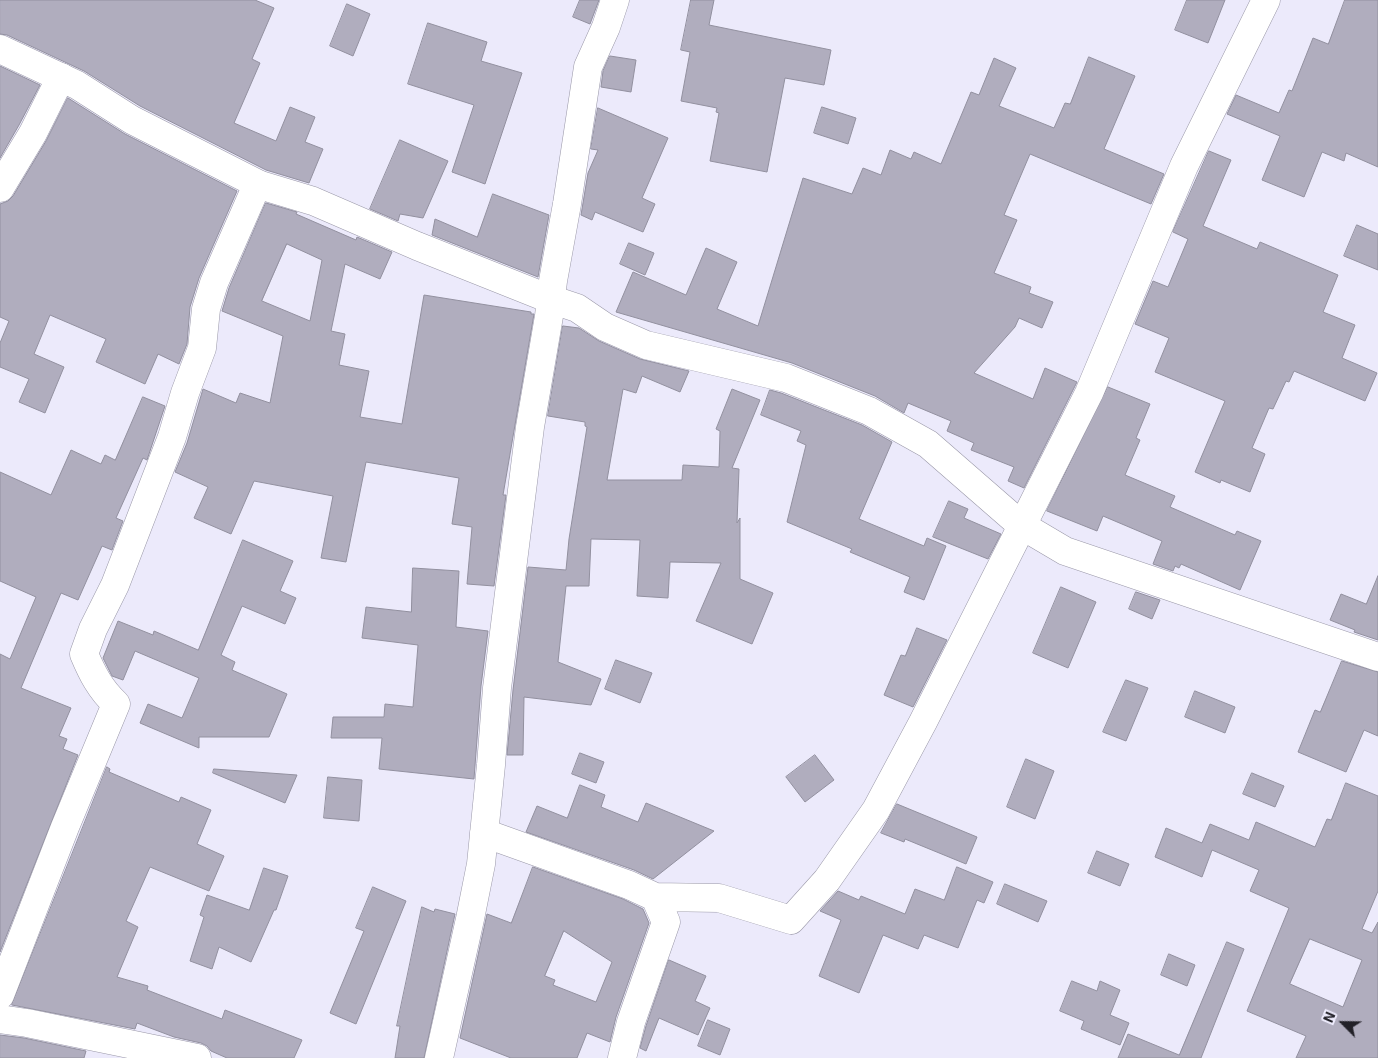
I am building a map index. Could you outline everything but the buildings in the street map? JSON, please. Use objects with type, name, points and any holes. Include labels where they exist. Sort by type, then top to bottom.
[{"type":"street","points":[[439,1058],[470,919],[480,864],[491,765],[496,688],[530,427],[588,67],[606,27],[615,0]]},
{"type":"street","points":[[484,833],[629,885],[655,897],[719,898],[790,920],[827,880],[876,810],[923,722],[1088,393],[1184,166],[1266,0]]},
{"type":"street","points":[[0,50],[77,85],[132,120],[260,184],[313,200],[417,246],[577,308],[605,327],[646,345],[786,378],[870,411],[928,444],[1021,525],[1065,551],[1378,657]]},
{"type":"street","points":[[0,188],[33,133],[61,77]]},
{"type":"street","points":[[0,995],[65,827],[116,704],[92,676],[84,654],[93,629],[115,585],[172,437],[185,393],[202,348],[206,309],[214,283],[253,194],[260,184]]},
{"type":"street","points":[[622,1058],[632,1022],[666,922],[655,897]]},
{"type":"street","points":[[0,1019],[197,1058]]}]
